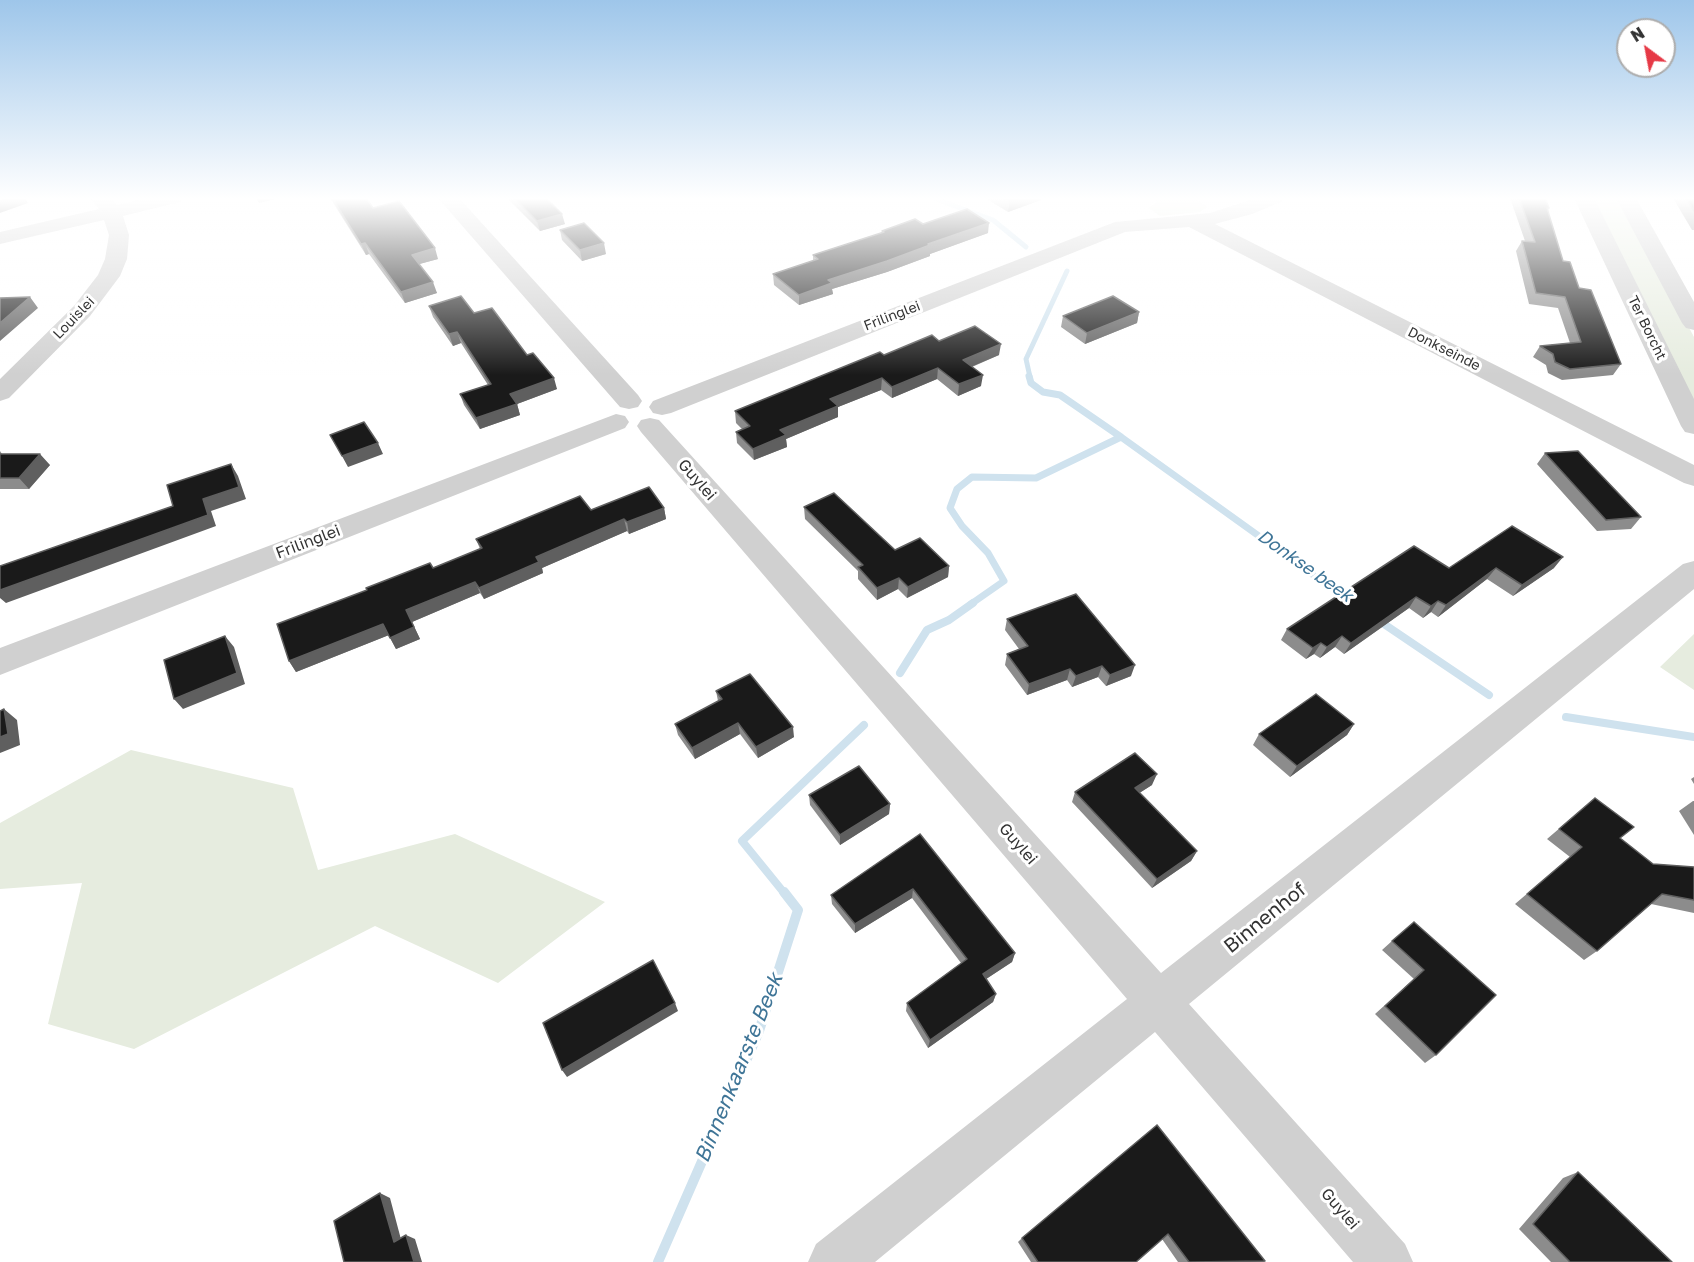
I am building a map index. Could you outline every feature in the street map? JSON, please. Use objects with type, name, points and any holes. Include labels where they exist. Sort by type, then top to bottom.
[{"type":"street","name":"Louislei","points":[[0,393],[82,311],[104,284],[117,257]]},
{"type":"street","name":"Guylei","points":[[500,257],[1387,1262]]},
{"type":"street","name":"Frilinglei","points":[[0,662],[1043,257]]},
{"type":"street","name":"Donkseinde","points":[[1273,257],[1694,477]]},
{"type":"street","name":"Ter Borcht","points":[[1612,257],[1694,426]]},
{"type":"street","points":[[1658,257],[1694,323]]},
{"type":"street","name":"Binnenhof","points":[[834,1262],[1159,1004],[1694,572]]},
{"type":"shaded area","points":[[1620,257],[1651,257],[1694,337],[1694,409]]},
{"type":"shaded area","points":[[1694,634],[1694,690],[1660,667]]},
{"type":"shaded area","points":[[131,750],[293,788],[318,870],[455,834],[605,902],[498,983],[375,926],[134,1049],[48,1024],[82,883],[0,889],[0,823]]},
{"type":"building","points":[[375,257],[413,257],[433,282],[401,292]]},
{"type":"building","points":[[815,257],[898,257],[828,280],[832,283],[799,295],[773,274],[818,259]]},
{"type":"building","points":[[1526,257],[1562,257],[1563,261],[1570,262],[1579,288],[1591,290],[1621,364],[1570,369],[1555,362],[1553,354],[1540,346],[1581,342],[1565,297],[1536,293]]},
{"type":"building","points":[[461,296],[474,313],[492,308],[527,355],[533,353],[554,378],[510,394],[517,404],[476,418],[460,394],[491,384],[457,332],[449,334],[429,306]]},
{"type":"building","points":[[1113,296],[1139,312],[1087,333],[1063,316]]},
{"type":"building","points":[[30,297],[0,323],[0,298]]},
{"type":"building","points":[[975,326],[1001,344],[963,360],[983,375],[959,384],[938,368],[892,387],[882,378],[830,399],[838,406],[780,430],[786,435],[753,449],[736,432],[750,426],[735,411],[880,352],[884,355],[932,335],[939,341]]},
{"type":"building","points":[[364,422],[378,443],[342,456],[330,435]]},
{"type":"building","points":[[1578,451],[1641,517],[1606,520],[1545,453]]},
{"type":"building","points":[[0,454],[40,454],[19,478],[0,478]]},
{"type":"building","points":[[231,464],[239,487],[203,499],[208,515],[0,590],[0,566],[173,506],[167,485]]},
{"type":"building","points":[[649,487],[664,508],[627,522],[624,519],[536,557],[539,562],[479,588],[475,582],[406,610],[414,627],[390,638],[383,624],[289,661],[277,624],[430,563],[433,568],[482,548],[476,539],[580,496],[591,510]]},
{"type":"building","points":[[834,493],[895,550],[920,538],[949,566],[908,587],[899,578],[877,588],[858,567],[863,565],[804,507]]},
{"type":"building","points":[[1512,526],[1563,557],[1522,585],[1496,568],[1446,605],[1438,601],[1431,606],[1416,597],[1351,643],[1342,636],[1327,647],[1321,643],[1313,648],[1287,629],[1414,546],[1449,568]]},
{"type":"building","points":[[1076,594],[1135,665],[1110,675],[1102,666],[1076,676],[1070,669],[1029,684],[1007,654],[1028,646],[1007,619]]},
{"type":"building","points":[[225,636],[237,673],[174,699],[164,660]]},
{"type":"building","points":[[750,674],[793,727],[756,747],[738,723],[692,748],[675,724],[722,699],[716,691]]},
{"type":"building","points":[[1316,694],[1354,724],[1297,766],[1259,734]]},
{"type":"building","points":[[4,709],[8,734],[0,737],[0,711]]},
{"type":"building","points":[[1135,753],[1157,774],[1135,788],[1197,851],[1157,879],[1075,792]]},
{"type":"building","points":[[859,766],[890,804],[840,835],[809,795]]},
{"type":"building","points":[[1595,798],[1634,827],[1620,838],[1653,864],[1694,867],[1694,900],[1662,894],[1597,951],[1527,894],[1582,847],[1559,829]]},
{"type":"building","points":[[920,834],[1015,953],[983,974],[996,994],[930,1040],[907,1003],[967,959],[913,889],[855,924],[831,895]]},
{"type":"building","points":[[1414,922],[1496,995],[1436,1055],[1385,1006],[1424,970],[1392,941]]},
{"type":"building","points":[[653,960],[675,1003],[562,1070],[543,1023]]},
{"type":"building","points":[[1157,1125],[1265,1261],[1189,1262],[1168,1234],[1136,1262],[1038,1262],[1022,1238]]},
{"type":"building","points":[[1578,1172],[1672,1262],[1570,1262],[1533,1224]]},
{"type":"building","points":[[380,1193],[394,1242],[406,1235],[414,1262],[344,1262],[334,1221]]},
{"type":"waterway","name":"Binnenkaarste Beek","points":[[1030,377],[1026,359],[1067,271]]},
{"type":"waterway","name":"Binnenkaarste Beek","points":[[1029,376],[1031,383],[1043,392],[1060,395],[1121,437]]},
{"type":"waterway","name":"Binnenkaarste Beek","points":[[971,604],[1004,581],[988,553],[962,526],[950,508],[957,489],[972,477],[1036,478],[1121,437]]},
{"type":"waterway","name":"Donkse beek","points":[[1121,437],[1348,600]]},
{"type":"waterway","name":"Binnenkaarste Beek","points":[[900,673],[927,630],[949,620],[973,603]]},
{"type":"waterway","name":"Donkse beek","points":[[1378,620],[1489,695]]},
{"type":"waterway","name":"Donkse beek","points":[[1566,717],[1694,737]]},
{"type":"waterway","name":"Binnenkaarste Beek","points":[[785,894],[742,841],[864,725]]},
{"type":"waterway","name":"Binnenkaarste Beek","points":[[658,1262],[759,1031],[798,910],[784,892]]}]
